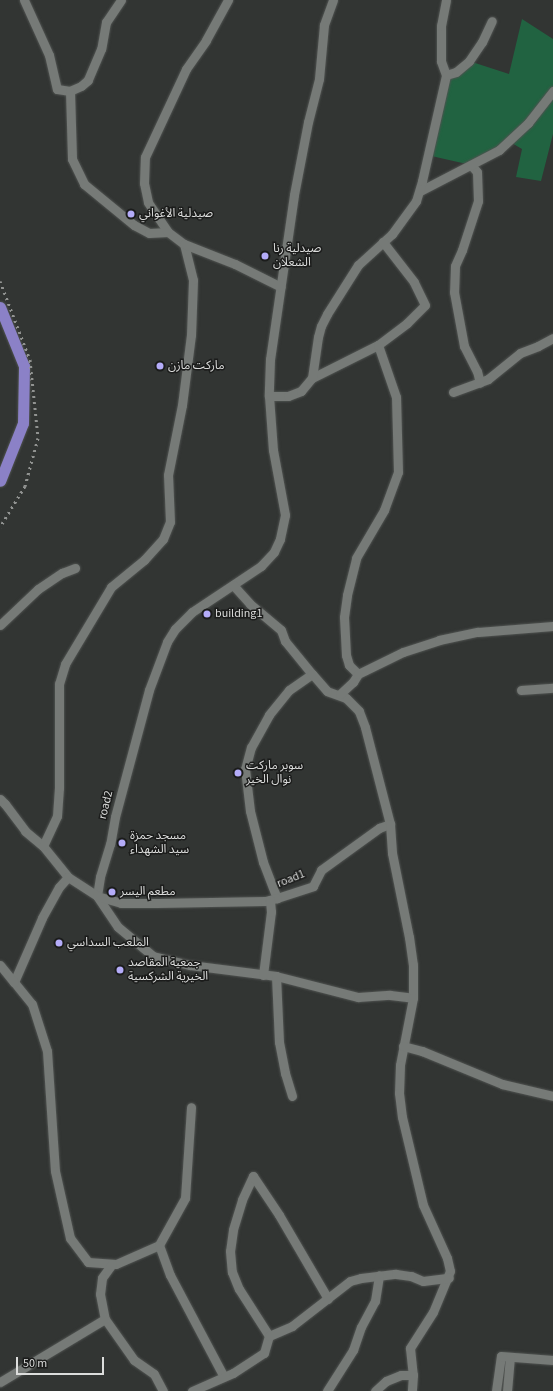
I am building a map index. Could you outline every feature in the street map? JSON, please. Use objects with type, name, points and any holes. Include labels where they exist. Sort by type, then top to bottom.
[{"type":"main road","points":[[0,307],[24,366],[23,423],[0,481]]},
{"type":"street","points":[[24,0],[49,55],[57,90],[70,91],[81,86],[88,80],[101,49],[106,22],[121,0]]},
{"type":"street","points":[[228,0],[206,40],[186,69],[145,157],[144,183],[148,202],[168,232],[184,244],[235,264],[280,287]]},
{"type":"street","name":"road2","points":[[97,896],[100,877],[110,844],[120,797],[154,672],[167,642],[175,630],[192,612],[260,566],[274,552],[280,539],[284,524],[284,508],[273,450],[269,396],[270,359],[294,195],[308,122],[319,80],[324,25],[333,0]]},
{"type":"street","points":[[312,378],[318,337],[321,326],[327,314],[358,265],[401,224],[416,201],[420,191],[446,75],[441,61],[441,26],[446,0]]},
{"type":"street","points":[[446,75],[456,72],[469,61],[482,42],[492,21]]},
{"type":"street","points":[[70,91],[72,159],[84,184],[139,228],[149,233],[168,232]]},
{"type":"street","points":[[420,191],[500,150],[510,142],[546,103],[553,91]]},
{"type":"street","points":[[471,165],[477,172],[478,201],[462,250],[455,266],[454,292],[464,346],[477,371],[480,383]]},
{"type":"street","points":[[269,396],[288,396],[301,391],[312,378],[378,346],[407,323],[425,305],[414,282],[383,242]]},
{"type":"street","points":[[43,846],[57,816],[59,788],[59,684],[65,664],[111,587],[144,560],[163,539],[170,522],[168,475],[182,405],[191,335],[193,280],[184,244]]},
{"type":"street","points":[[453,392],[488,379],[520,353],[553,338]]},
{"type":"street","points":[[358,674],[349,665],[346,655],[344,617],[349,583],[356,558],[384,510],[398,472],[396,397],[378,346]]},
{"type":"street","points":[[0,625],[44,584],[62,573],[75,568]]},
{"type":"street","points":[[233,585],[250,604],[281,630],[285,642],[327,691],[340,694],[346,698],[359,712],[390,824],[392,853],[410,937],[413,965],[413,998],[403,1046],[399,1079],[402,1117],[415,1179],[423,1205],[450,1266],[449,1278],[433,1312],[410,1348],[413,1375],[412,1391]]},
{"type":"street","points":[[340,694],[354,682],[358,674],[403,652],[439,640],[478,632],[553,626]]},
{"type":"street","name":"road1","points":[[312,674],[289,690],[269,715],[251,747],[245,768],[250,812],[274,899],[312,886],[321,870],[379,828],[390,824]]},
{"type":"street","points":[[520,690],[553,688]]},
{"type":"street","points":[[0,799],[6,804],[26,831],[43,846],[68,877],[97,896],[121,903],[274,899],[263,975]]},
{"type":"street","points":[[14,982],[42,918],[59,887],[68,877]]},
{"type":"street","points":[[97,896],[118,927],[134,942],[153,956],[190,965],[276,976],[358,997],[390,995],[413,998]]},
{"type":"street","points":[[0,965],[32,1004],[47,1051],[55,1171],[70,1238],[88,1262],[116,1264],[159,1245],[185,1198],[191,1107]]},
{"type":"street","points":[[276,976],[279,1042],[285,1073],[292,1096]]},
{"type":"street","points":[[403,1046],[422,1051],[502,1084],[553,1096]]},
{"type":"street","points":[[192,1391],[224,1377],[264,1353],[268,1336],[239,1289],[232,1272],[230,1251],[233,1230],[242,1200],[253,1176],[279,1215],[328,1298]]},
{"type":"street","points":[[159,1245],[170,1275],[224,1377]]},
{"type":"street","points":[[112,1264],[102,1278],[100,1294],[106,1319],[134,1360],[154,1374],[162,1391]]},
{"type":"street","points":[[268,1336],[292,1326],[350,1281],[379,1275],[396,1274],[411,1276],[423,1282],[449,1278]]},
{"type":"street","points":[[327,1391],[352,1350],[361,1327],[375,1300],[379,1275]]},
{"type":"street","points":[[0,1382],[106,1319]]},
{"type":"street","points":[[496,1391],[501,1356],[553,1360]]},
{"type":"street","points":[[507,1391],[510,1357]]},
{"type":"street","points":[[374,1391],[386,1381],[401,1375],[413,1375]]},
{"type":"green space","points":[[522,19],[553,39],[553,134],[541,181],[516,177],[522,149],[510,142],[471,165],[427,155],[446,75],[469,61],[509,74]]},
{"type":"railway","points":[[0,281],[30,360],[38,438],[25,486],[0,527]]},
{"type":"place","name":"صيدلية الأغواني","points":[[131,214]]},
{"type":"place","name":"صيدلية رنا الشعلان","points":[[265,256]]},
{"type":"place","name":"ماركت مازن","points":[[160,366]]},
{"type":"place","name":"building1","points":[[207,614]]},
{"type":"place","name":"سوبر ماركت نوال الخير","points":[[238,773]]},
{"type":"place","name":"مسجد حمزة سيد الشهداء","points":[[122,843]]},
{"type":"place","name":"مطعم اليسر","points":[[112,892]]},
{"type":"place","name":"الملعب السداسي","points":[[59,943]]},
{"type":"place","name":"جمعية المقاصد الخيرية الشركسية","points":[[120,970]]}]
